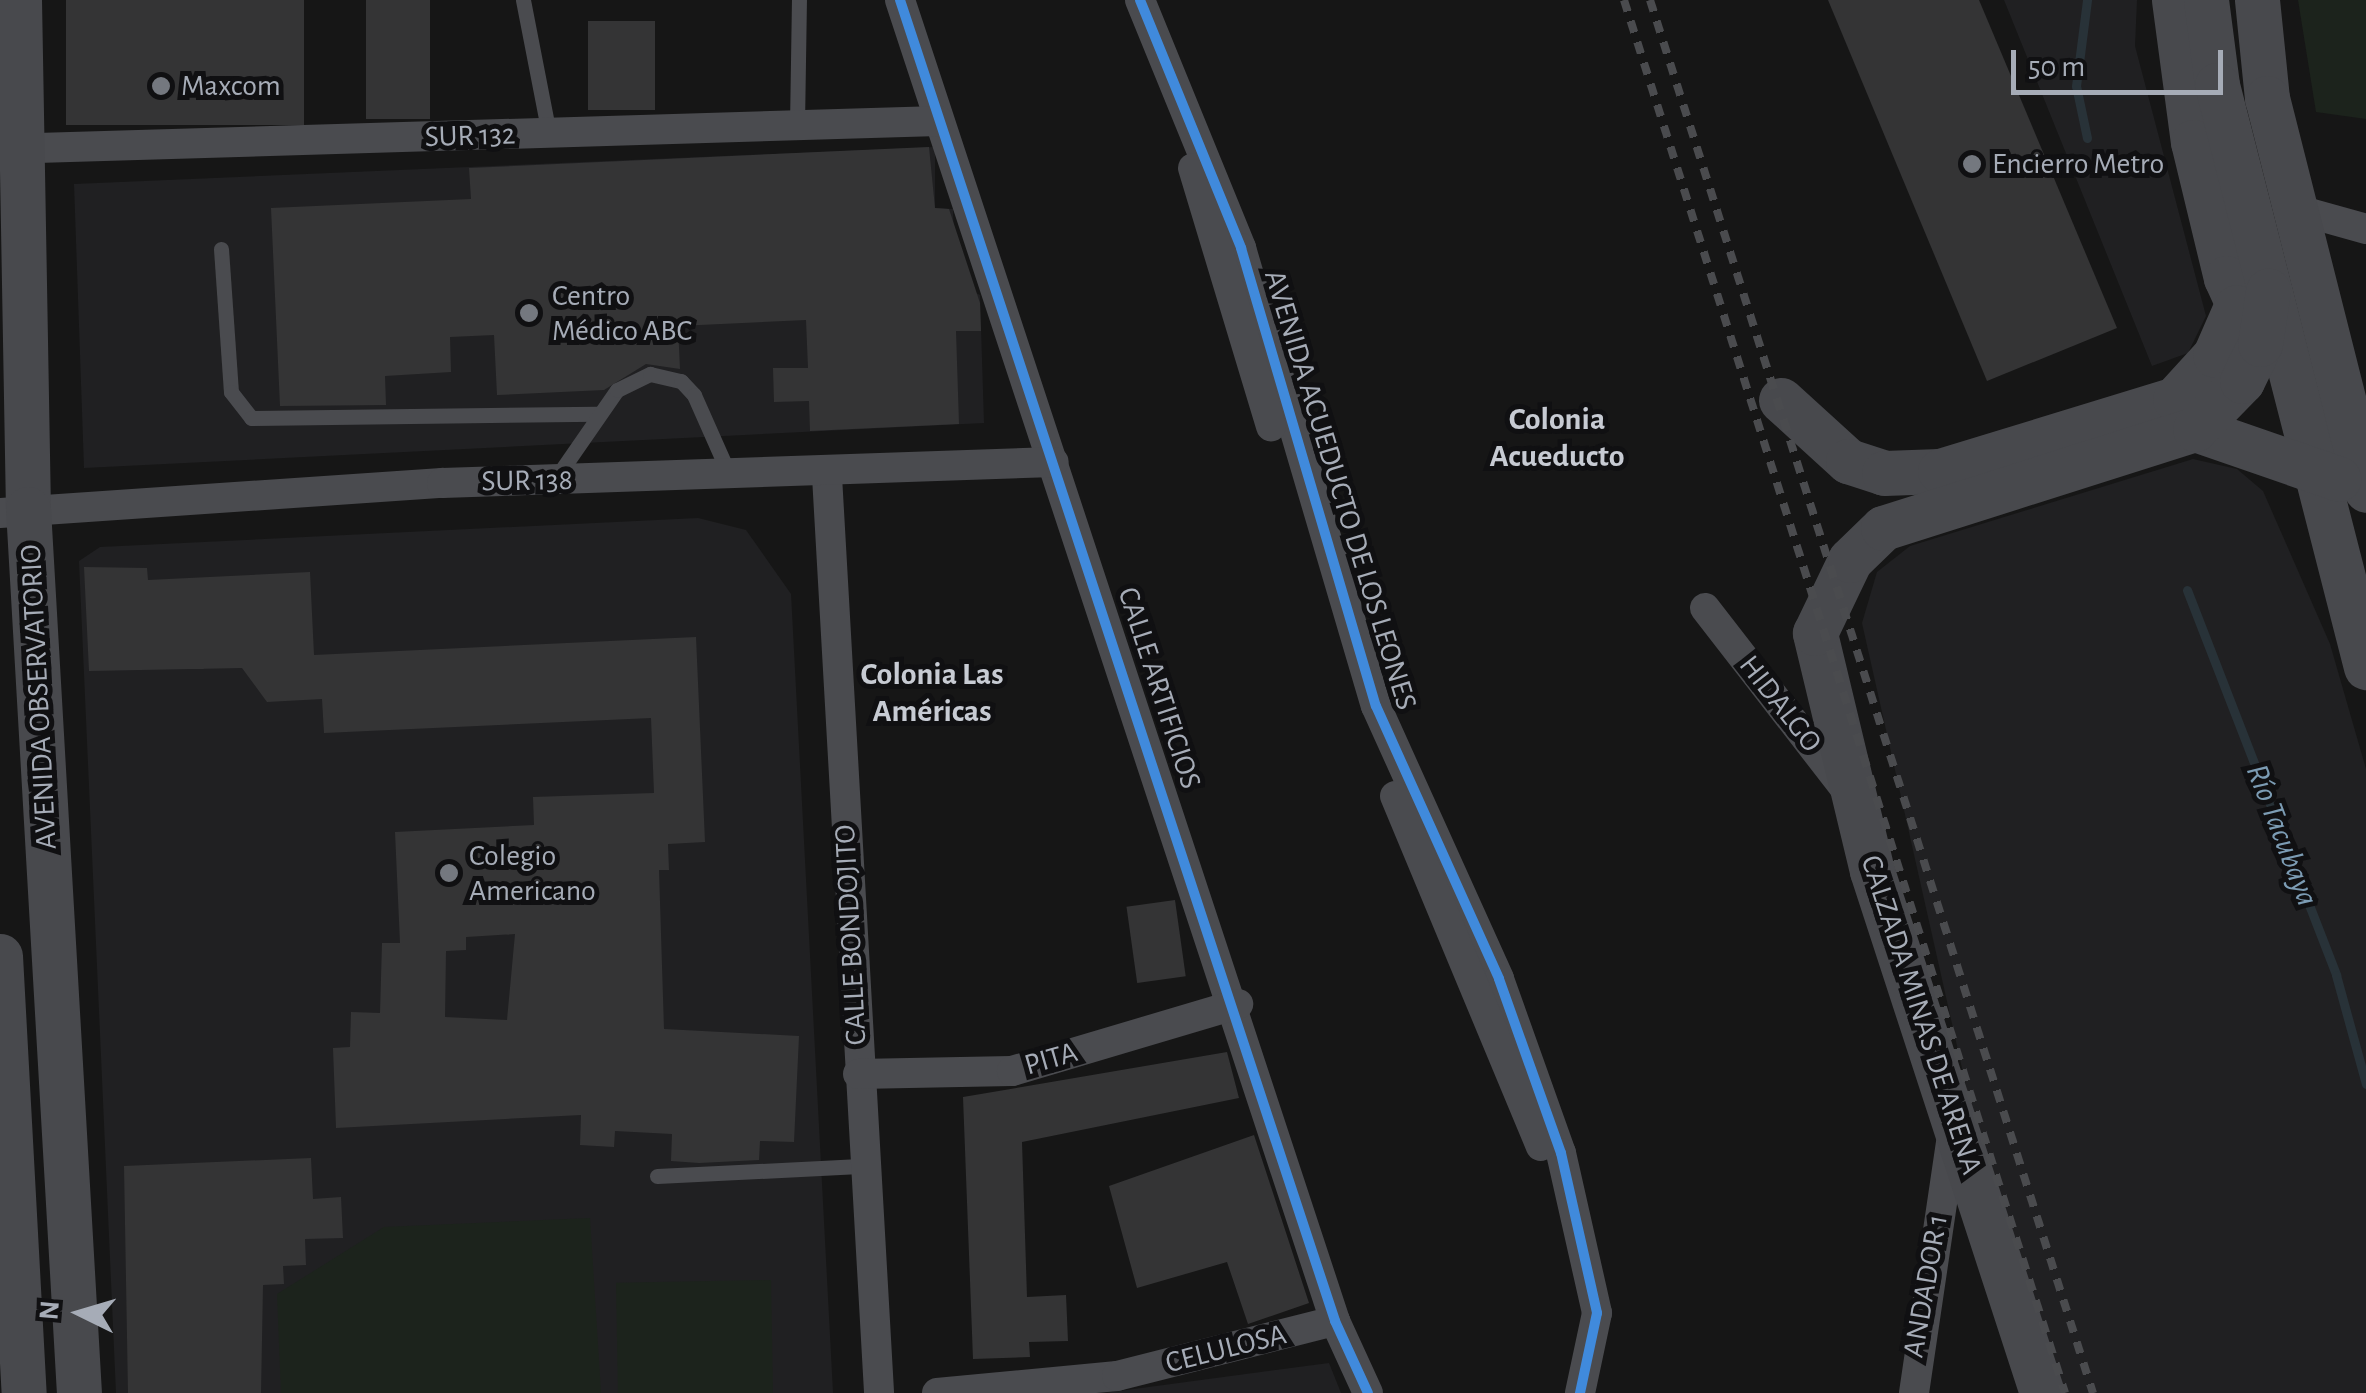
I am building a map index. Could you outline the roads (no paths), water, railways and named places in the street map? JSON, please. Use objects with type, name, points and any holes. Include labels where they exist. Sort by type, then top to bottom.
[{"type":"street","name":"AVENIDA OBSERVATORIO","points":[[19,0],[10,149],[14,511],[80,1393]]},
{"type":"street","name":"CALLE ARTIFICIOS","points":[[900,0],[1238,1004],[1335,1321],[1368,1393]]},
{"type":"street","name":"AVENIDA ACUEDUCTO DE LOS LEONES","points":[[1118,0],[1188,153],[1349,687],[1540,1144],[1572,1200]]},
{"type":"street","name":"AVENIDA ACUEDUCTO DE LOS LEONES","points":[[1140,0],[1241,248],[1363,670],[1499,979],[1572,1200],[1597,1313],[1580,1393]]},
{"type":"street","points":[[2174,0],[2193,142],[2320,469],[2366,666]]},
{"type":"street","points":[[2195,429],[2226,402],[2264,326],[2217,85],[2206,0]]},
{"type":"street","points":[[2257,0],[2292,208],[2351,376],[2366,492]]},
{"type":"street","name":"SUR 132","points":[[10,149],[939,121]]},
{"type":"street","points":[[2292,208],[2366,230]]},
{"type":"street","points":[[2264,326],[2351,376]]},
{"type":"street","points":[[1781,400],[1848,461],[1884,473],[1940,471],[2175,399],[2216,354],[2264,326]]},
{"type":"street","points":[[2195,429],[2320,469],[2366,492]]},
{"type":"street","name":"CALZADA MINAS DE ARENA","points":[[2042,1393],[1855,801],[1815,633],[1850,560],[1884,528],[2195,429]]},
{"type":"street","name":"SUR 138","points":[[14,511],[554,481],[827,476],[1054,462]]},
{"type":"street","name":"CALLE BONDOJITO","points":[[827,476],[879,1393]]},
{"type":"street","name":"HIDALGO","points":[[1704,608],[1855,801]]},
{"type":"street","points":[[0,956],[8,1263],[24,1393]]},
{"type":"street","name":"PITA","points":[[858,1074],[1012,1071],[1238,1004]]},
{"type":"street","name":"ANDADOR 1","points":[[1914,1393],[1954,1120]]},
{"type":"street","name":"CELULOSA","points":[[936,1393],[1118,1376],[1335,1321]]},
{"type":"lane","points":[[523,0],[549,134]]},
{"type":"lane","points":[[797,126],[798,0]]},
{"type":"lane","points":[[221,248],[231,392],[252,418],[597,414]]},
{"type":"lane","points":[[554,481],[597,414],[637,376],[680,381],[730,478]]},
{"type":"lane","points":[[657,1176],[864,1166]]},
{"type":"waterway","name":"Río Tacubaya","points":[[2087,0],[2076,86],[2087,138]]},
{"type":"waterway","name":"Río Tacubaya","points":[[2187,590],[2336,975],[2366,1084]]},
{"type":"railway","points":[[1624,0],[2065,1393]]},
{"type":"railway","points":[[1650,0],[2093,1393]]},
{"type":"place","name":"Maxcom","points":[[161,86]]},
{"type":"place","name":"Encierro Metro","points":[[1972,164]]},
{"type":"place","name":"Centro Médico ABC","points":[[529,313]]},
{"type":"place","name":"Colegio Americano","points":[[449,873]]},
{"type":"district","name":"Colonia Acueducto","points":[[1557,438]]},
{"type":"district","name":"Colonia Las Américas","points":[[932,694]]}]
